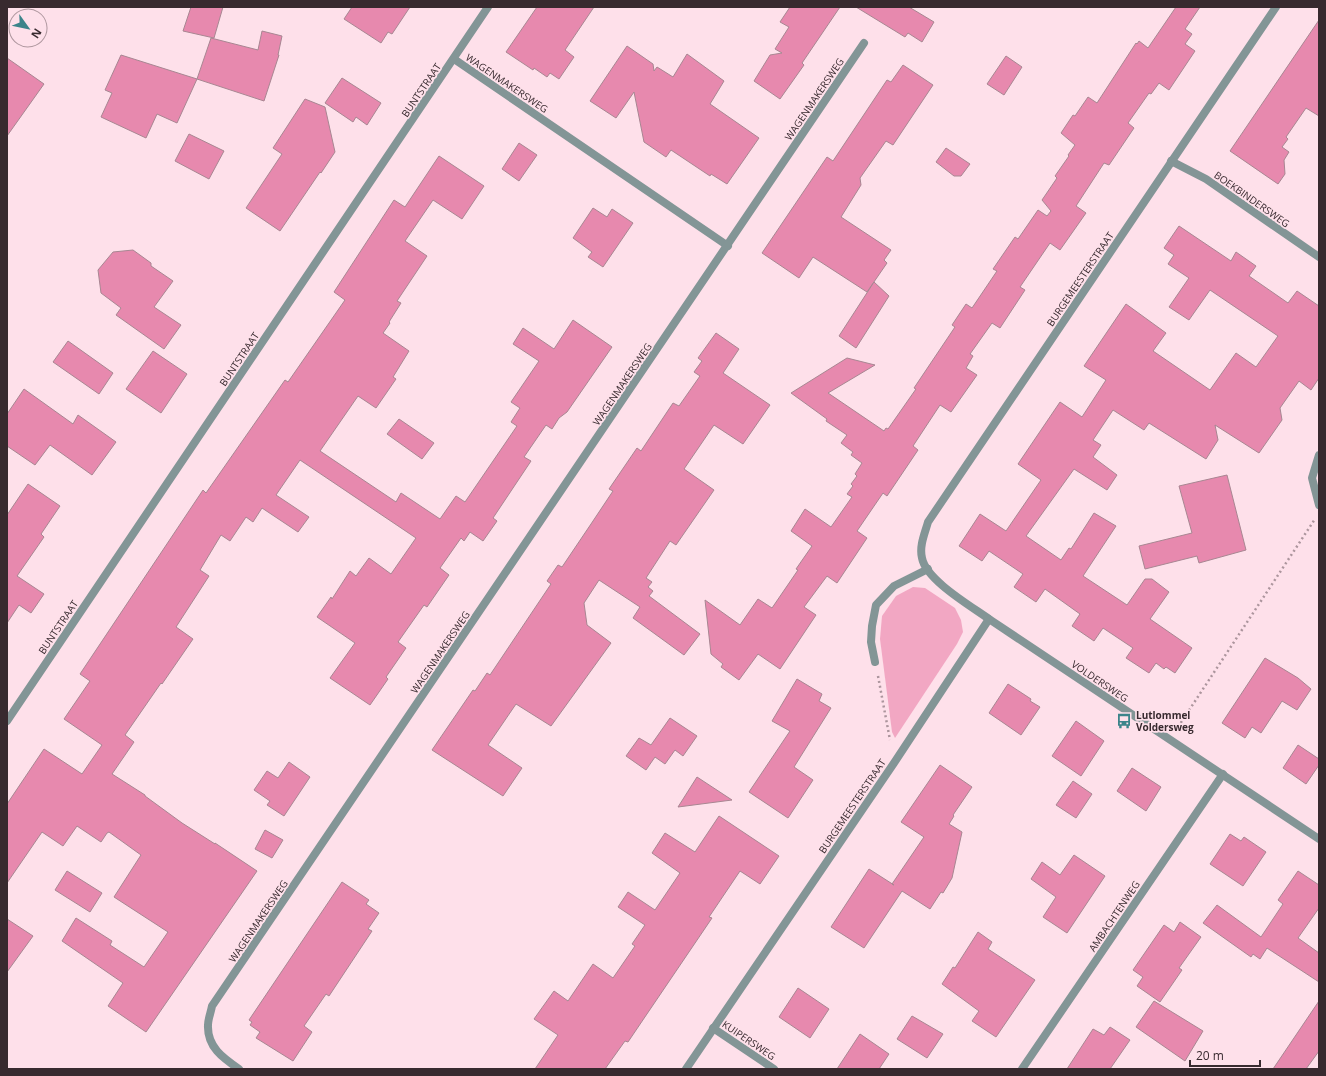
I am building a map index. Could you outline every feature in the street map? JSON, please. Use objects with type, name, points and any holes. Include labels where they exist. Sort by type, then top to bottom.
[{"type":"street","name":"BUNTSTRAAT","points":[[7,721],[488,7]]},
{"type":"street","name":"BURGEMEESTERSTRAAT","points":[[686,1069],[894,763],[989,619],[939,584],[928,569],[922,558],[922,541],[928,522],[1276,7]]},
{"type":"street","name":"WAGENMAKERSWEG","points":[[239,1069],[219,1056],[210,1043],[208,1025],[212,1006],[864,43]]},
{"type":"street","name":"WAGENMAKERSWEG","points":[[454,59],[728,246]]},
{"type":"street","name":"BOEKBINDERSWEG","points":[[1171,161],[1206,179],[1319,257]]},
{"type":"street","points":[[1319,455],[1312,478],[1319,505]]},
{"type":"street","points":[[875,662],[871,642],[876,605],[894,586],[928,569]]},
{"type":"street","name":"VOLDERSWEG","points":[[989,619],[1319,839]]},
{"type":"street","name":"AMBACHTENWEG","points":[[1022,1069],[1223,774]]},
{"type":"street","name":"KUIPERSWEG","points":[[713,1028],[774,1069]]},
{"type":"path","points":[[1170,739],[1319,514]]},
{"type":"path","points":[[875,662],[894,763]]},
{"type":"shaded area","points":[[913,587],[925,588],[955,608],[961,620],[963,632],[957,644],[895,738],[892,732],[880,639],[882,616],[896,596]]},
{"type":"building","points":[[191,7],[223,7],[214,38],[183,31]]},
{"type":"building","points":[[352,7],[410,7],[392,34],[388,32],[381,43],[344,19]]},
{"type":"building","points":[[537,7],[594,7],[565,50],[574,57],[559,79],[550,73],[547,77],[534,68],[533,70],[506,52]]},
{"type":"building","points":[[790,7],[840,7],[802,63],[804,65],[780,99],[754,81],[770,55],[782,53],[775,49],[789,27],[780,22]]},
{"type":"building","points":[[856,7],[909,7],[934,22],[922,42],[908,33],[905,37]]},
{"type":"building","points":[[1176,7],[1200,7],[1185,29],[1192,34],[1185,44],[1195,51],[1169,90],[1159,83],[1151,94],[1149,93],[1128,123],[1134,128],[1109,165],[1104,163],[1076,206],[1086,213],[1060,250],[1050,243],[1020,287],[1025,290],[1000,328],[992,323],[970,354],[973,356],[966,368],[977,375],[951,412],[940,405],[913,446],[918,450],[887,496],[883,493],[857,531],[867,538],[837,583],[827,576],[804,607],[816,615],[780,669],[758,654],[739,680],[721,667],[723,664],[711,654],[705,600],[740,625],[758,599],[772,608],[798,570],[796,569],[812,546],[791,531],[805,509],[831,527],[852,497],[847,494],[853,486],[851,484],[857,476],[855,474],[862,463],[851,455],[853,452],[841,443],[847,435],[826,421],[827,419],[791,393],[847,358],[875,365],[828,393],[884,431],[886,428],[888,429],[916,389],[914,388],[955,327],[952,325],[966,304],[972,308],[997,271],[993,269],[1015,237],[1018,239],[1038,210],[1047,216],[1051,211],[1042,200],[1057,178],[1055,176],[1075,145],[1061,133],[1073,115],[1075,116],[1088,97],[1097,103],[1136,43],[1137,44],[1139,41],[1148,48]]},
{"type":"building","points":[[1319,20],[1319,116],[1306,108],[1286,137],[1288,139],[1282,147],[1289,152],[1284,160],[1285,174],[1278,184],[1230,151]]},
{"type":"building","points":[[262,31],[282,36],[279,55],[264,101],[197,79],[211,38],[258,50]]},
{"type":"building","points":[[627,46],[653,64],[654,71],[657,67],[673,77],[687,54],[724,81],[710,104],[759,138],[727,184],[711,174],[710,176],[671,150],[666,157],[644,142],[634,92],[616,118],[590,101]]},
{"type":"building","points":[[121,55],[197,79],[177,123],[157,114],[146,138],[101,117],[112,93],[105,90]]},
{"type":"building","points":[[1006,56],[1022,67],[1004,95],[987,84]]},
{"type":"building","points":[[7,58],[44,84],[7,136]]},
{"type":"building","points":[[903,65],[933,85],[893,145],[886,141],[860,178],[861,185],[841,217],[891,250],[884,260],[887,263],[867,292],[813,257],[799,278],[762,253],[827,157],[833,161],[887,80],[891,82]]},
{"type":"building","points":[[342,78],[381,103],[367,125],[356,117],[353,122],[325,103]]},
{"type":"building","points":[[305,99],[325,107],[335,152],[280,231],[246,208],[282,154],[273,148]]},
{"type":"building","points":[[189,134],[224,151],[209,179],[175,161]]},
{"type":"building","points":[[519,143],[537,155],[519,181],[502,169]]},
{"type":"building","points":[[946,148],[970,164],[961,176],[954,176],[936,162]]},
{"type":"building","points":[[439,156],[484,186],[462,219],[433,200],[405,241],[427,256],[397,301],[401,303],[383,333],[409,351],[393,377],[396,379],[376,408],[358,396],[320,451],[396,502],[401,493],[440,519],[456,496],[465,502],[517,426],[511,422],[520,408],[511,402],[539,361],[513,344],[523,328],[554,349],[573,320],[612,347],[567,412],[559,418],[552,429],[546,425],[524,457],[531,461],[493,518],[497,521],[483,541],[470,532],[464,541],[461,538],[440,568],[449,575],[427,607],[424,605],[398,642],[406,648],[386,677],[388,679],[370,705],[330,678],[355,643],[317,617],[331,597],[332,599],[350,571],[356,576],[369,558],[391,574],[416,538],[300,460],[276,495],[309,517],[298,532],[262,508],[253,522],[246,517],[230,541],[221,535],[200,570],[209,576],[176,627],[193,639],[125,735],[134,742],[112,774],[145,795],[182,823],[257,871],[146,1032],[108,1006],[123,983],[62,941],[76,918],[112,941],[110,945],[144,967],[168,932],[114,897],[141,855],[109,832],[101,842],[77,826],[63,846],[42,832],[7,883],[7,804],[44,749],[82,774],[102,745],[64,719],[90,681],[80,674],[203,490],[206,493],[285,380],[288,382],[345,300],[334,292],[394,200],[405,207]]},
{"type":"building","points":[[593,208],[607,217],[612,209],[633,223],[603,267],[588,257],[592,252],[573,238]]},
{"type":"building","points":[[1179,226],[1231,261],[1236,252],[1256,266],[1249,276],[1288,303],[1297,291],[1319,306],[1319,378],[1311,390],[1299,381],[1280,408],[1282,420],[1259,453],[1215,425],[1218,440],[1206,459],[1149,423],[1144,430],[1113,410],[1093,440],[1101,445],[1093,457],[1117,475],[1107,490],[1074,469],[1026,536],[1061,560],[1069,548],[1071,549],[1094,513],[1116,526],[1083,576],[1127,605],[1145,579],[1152,579],[1169,592],[1150,619],[1192,648],[1175,673],[1166,667],[1164,669],[1156,663],[1149,673],[1126,658],[1133,648],[1103,628],[1094,641],[1072,626],[1080,614],[1045,589],[1036,602],[1014,587],[1023,574],[989,551],[982,561],[959,546],[980,514],[1006,531],[1041,480],[1018,464],[1060,402],[1082,417],[1106,380],[1084,366],[1126,304],[1166,333],[1153,351],[1210,390],[1236,353],[1256,367],[1278,336],[1210,290],[1189,320],[1169,307],[1189,278],[1168,264],[1174,255],[1164,248]]},
{"type":"building","points":[[133,250],[151,263],[151,266],[173,281],[154,307],[181,325],[164,349],[116,315],[121,308],[101,293],[98,270],[113,252]]},
{"type":"building","points":[[874,282],[889,296],[856,348],[839,336]]},
{"type":"building","points":[[716,333],[739,349],[723,373],[770,405],[743,444],[714,425],[684,469],[714,490],[676,545],[670,541],[646,578],[652,582],[648,587],[653,591],[649,596],[700,634],[684,655],[633,618],[640,607],[599,580],[584,603],[587,625],[611,643],[551,726],[516,704],[488,745],[522,768],[503,796],[432,750],[473,690],[475,691],[487,673],[490,675],[551,584],[547,581],[558,565],[562,567],[613,491],[609,489],[637,448],[641,451],[673,403],[679,406],[700,376],[694,372],[702,361],[698,358]]},
{"type":"building","points":[[68,341],[113,373],[99,394],[53,362]]},
{"type":"building","points":[[153,351],[187,374],[161,413],[126,389]]},
{"type":"building","points":[[24,389],[73,424],[78,415],[116,442],[92,475],[50,445],[35,465],[7,446],[7,414]]},
{"type":"building","points":[[399,419],[434,443],[422,459],[387,434]]},
{"type":"building","points":[[1227,475],[1246,550],[1199,563],[1197,556],[1145,569],[1139,546],[1192,533],[1179,486]]},
{"type":"building","points":[[28,484],[60,506],[41,534],[44,537],[17,576],[44,594],[31,613],[19,605],[7,623],[7,515]]},
{"type":"building","points":[[1265,658],[1298,678],[1311,689],[1297,710],[1282,701],[1261,733],[1252,727],[1245,738],[1222,723]]},
{"type":"building","points":[[797,679],[822,694],[819,701],[831,708],[794,767],[813,780],[788,818],[749,792],[790,731],[772,721]]},
{"type":"building","points":[[1008,684],[1031,699],[1030,701],[1040,707],[1021,735],[989,713]]},
{"type":"building","points":[[670,718],[697,736],[683,756],[675,750],[665,764],[655,757],[646,770],[626,756],[639,738],[651,745]]},
{"type":"building","points":[[1076,721],[1104,741],[1081,776],[1052,756]]},
{"type":"building","points":[[1298,745],[1319,759],[1319,765],[1306,784],[1283,768]]},
{"type":"building","points":[[289,762],[310,777],[284,816],[267,805],[270,801],[254,790],[267,771],[278,778]]},
{"type":"building","points":[[940,765],[972,787],[953,815],[954,816],[949,824],[962,832],[952,878],[943,893],[941,892],[930,909],[902,891],[864,948],[831,927],[869,869],[892,884],[924,837],[901,822]]},
{"type":"building","points":[[1132,768],[1161,787],[1146,811],[1117,791]]},
{"type":"building","points":[[697,777],[732,800],[678,807]]},
{"type":"building","points":[[1073,781],[1092,794],[1076,818],[1056,805]]},
{"type":"building","points":[[719,816],[779,856],[760,884],[740,871],[709,917],[712,918],[628,1042],[625,1041],[605,1069],[535,1069],[558,1035],[534,1019],[554,991],[568,1001],[593,964],[613,978],[635,946],[632,944],[645,925],[618,907],[628,892],[655,910],[680,873],[652,853],[665,833],[695,852]]},
{"type":"building","points":[[265,830],[283,840],[272,858],[255,849]]},
{"type":"building","points":[[1230,834],[1241,841],[1244,837],[1266,852],[1243,886],[1210,864]]},
{"type":"building","points":[[1074,855],[1105,876],[1067,933],[1043,917],[1056,897],[1031,879],[1042,862],[1060,875]]},
{"type":"building","points":[[67,871],[102,893],[90,912],[55,890]]},
{"type":"building","points":[[1298,871],[1319,885],[1319,908],[1298,938],[1319,953],[1319,982],[1267,948],[1260,959],[1253,954],[1251,957],[1203,923],[1217,905],[1261,937],[1283,904],[1278,900]]},
{"type":"building","points":[[342,882],[369,900],[366,904],[379,913],[368,929],[372,931],[329,996],[326,994],[304,1026],[312,1032],[293,1061],[256,1038],[260,1032],[250,1025],[252,1022],[249,1020]]},
{"type":"building","points":[[7,919],[33,936],[7,972]]},
{"type":"building","points":[[1180,922],[1201,937],[1179,968],[1182,970],[1160,1002],[1137,986],[1143,977],[1133,970],[1164,925],[1174,932]]},
{"type":"building","points":[[978,932],[992,942],[988,949],[1035,980],[996,1037],[972,1021],[979,1011],[942,984],[953,967],[955,968]]},
{"type":"building","points":[[798,988],[829,1009],[810,1038],[779,1017]]},
{"type":"building","points":[[1154,1001],[1203,1031],[1185,1061],[1136,1027]]},
{"type":"building","points":[[1319,1001],[1319,1051],[1306,1069],[1273,1069]]},
{"type":"building","points":[[912,1016],[943,1034],[927,1058],[897,1039]]},
{"type":"building","points":[[1110,1027],[1130,1040],[1110,1069],[1067,1069],[1093,1029],[1104,1035]]},
{"type":"building","points":[[860,1034],[889,1054],[879,1069],[837,1069]]},
{"type":"place","name":"Lutlommel Voldersweg","points":[[1124,721]]}]
